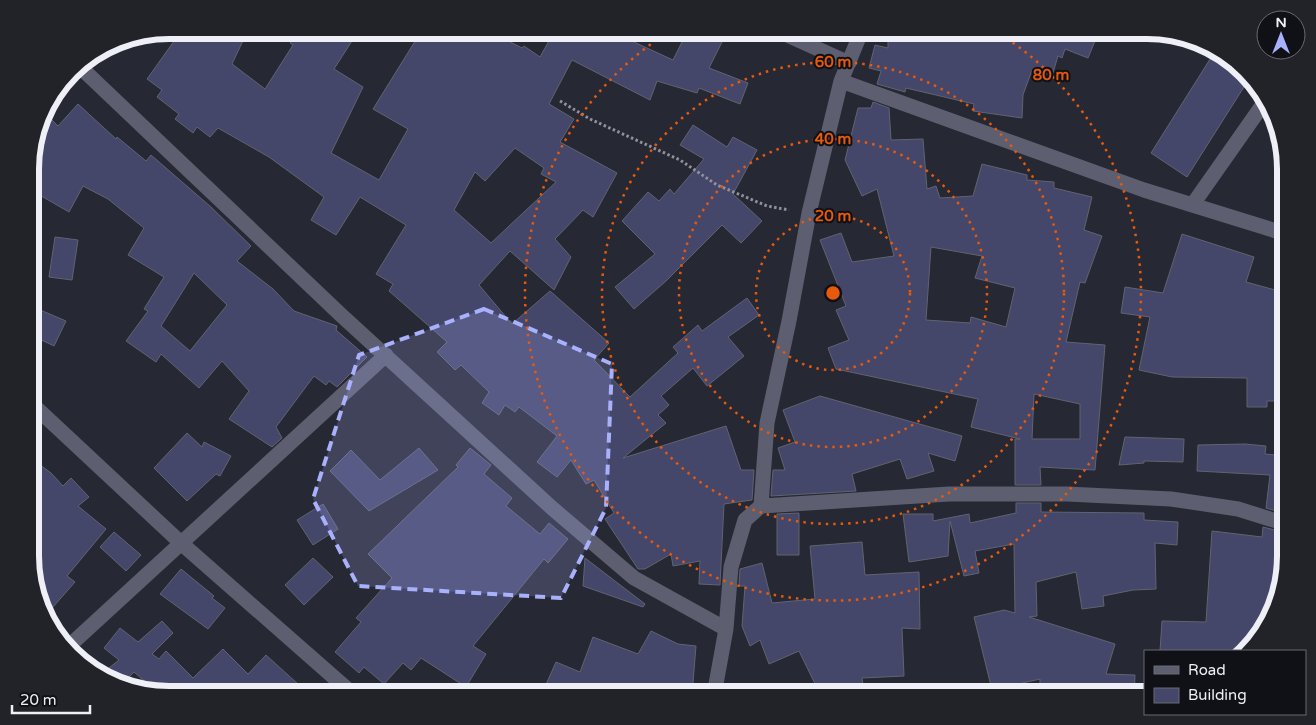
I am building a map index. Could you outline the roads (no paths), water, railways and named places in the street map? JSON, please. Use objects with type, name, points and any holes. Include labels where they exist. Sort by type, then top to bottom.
[{"type":"street","points":[[796,39],[848,63]]},
{"type":"street","points":[[762,506],[767,423],[809,213],[841,81],[858,39]]},
{"type":"street","points":[[84,70],[341,316],[552,508],[634,578],[726,629]]},
{"type":"street","points":[[841,81],[1144,190],[1277,231]]},
{"type":"street","points":[[1193,204],[1261,107]]},
{"type":"street","points":[[72,643],[386,355]]},
{"type":"street","points":[[39,410],[181,543],[344,686]]},
{"type":"street","points":[[716,686],[726,629],[732,567],[745,520],[762,506],[949,494],[1067,494],[1171,499],[1238,509],[1277,521]]}]
